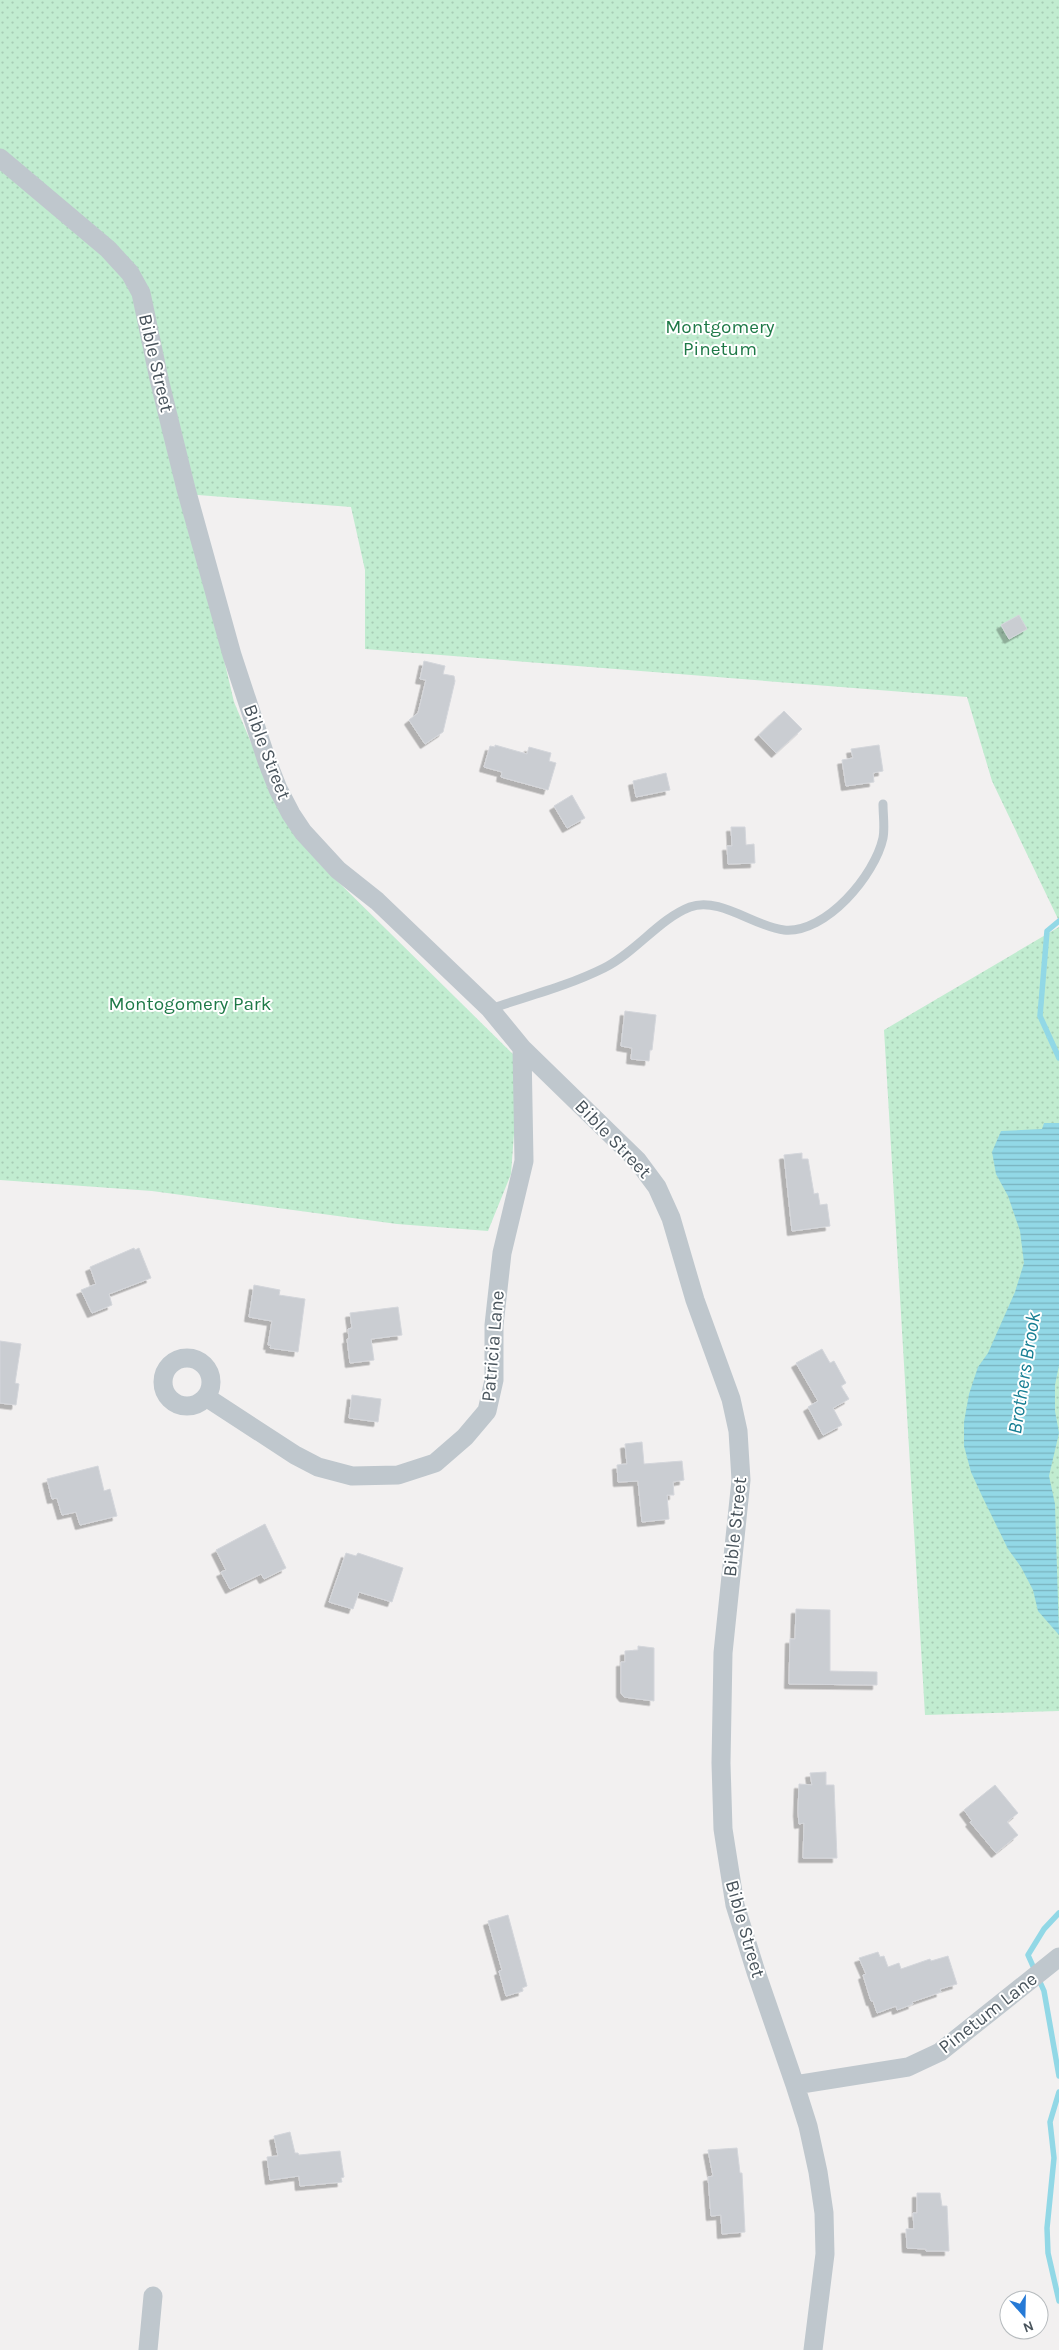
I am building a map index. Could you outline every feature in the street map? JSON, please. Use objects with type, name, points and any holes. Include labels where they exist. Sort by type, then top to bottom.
[{"type":"street","name":"Bible Street","points":[[0,158],[108,249],[130,273],[141,293],[159,379],[186,489],[227,638],[267,761],[278,789],[292,814],[304,832],[338,870],[378,901],[490,1009],[522,1048],[631,1154],[654,1182],[671,1218],[695,1300],[731,1399],[738,1432],[741,1480],[723,1653],[722,1829],[730,1882],[740,1919],[796,2085],[808,2126],[818,2172],[825,2229],[824,2272],[813,2350]]},
{"type":"street","name":"Patricia Lane","points":[[206,1397],[295,1455],[318,1467],[352,1476],[398,1475],[434,1463],[465,1437],[487,1411],[494,1380],[494,1325],[502,1253],[524,1160],[522,1048]]},
{"type":"street","name":"Pinetum Lane","points":[[796,2085],[908,2067],[940,2052],[1053,1961]]},
{"type":"street","points":[[148,2350],[153,2296]]},
{"type":"lane","points":[[490,1009],[604,968],[634,949],[670,917],[692,906],[716,906],[784,930],[808,926],[826,917],[854,890],[873,866],[883,837],[884,804]]},
{"type":"green space","name":"Montgomery Pinetum","points":[[0,0],[1059,0],[1059,921],[992,781],[967,697],[365,649],[365,570],[351,507],[185,494],[234,702],[273,795],[319,863],[525,1066],[515,1120],[511,1174],[488,1231],[397,1224],[152,1191],[0,1180]]},
{"type":"green space","points":[[1059,927],[1059,1711],[925,1715],[884,1030]]},
{"type":"water","points":[[1044,1123],[1059,1123],[1059,1365],[1055,1385],[1055,1411],[1059,1433],[1049,1476],[1055,1504],[1059,1635],[1038,1611],[1033,1590],[1021,1567],[1008,1549],[971,1472],[964,1446],[964,1422],[969,1394],[978,1367],[988,1353],[1015,1292],[1024,1263],[1020,1231],[1008,1196],[996,1174],[992,1152],[1001,1131],[1042,1129]]},
{"type":"building","points":[[1019,615],[1027,629],[1009,639],[1001,625]]},
{"type":"building","points":[[424,661],[445,666],[443,674],[454,676],[455,681],[443,732],[425,744],[409,720],[418,713],[426,680],[420,679]]},
{"type":"building","points":[[784,711],[802,729],[776,753],[759,735]]},
{"type":"building","points":[[495,745],[527,754],[529,747],[551,753],[549,761],[556,763],[548,790],[501,777],[502,772],[484,767],[490,746],[495,747]]},
{"type":"building","points":[[879,745],[883,771],[873,773],[874,782],[846,786],[842,760],[853,758],[851,749]]},
{"type":"building","points":[[666,773],[670,790],[636,797],[633,781]]},
{"type":"building","points":[[572,795],[585,818],[567,828],[554,806]]},
{"type":"building","points":[[731,827],[745,827],[746,845],[754,844],[755,863],[728,864],[727,846],[732,846]]},
{"type":"building","points":[[625,1011],[656,1015],[649,1061],[631,1059],[632,1048],[621,1046]]},
{"type":"building","points":[[802,1153],[802,1159],[808,1159],[814,1194],[818,1193],[820,1205],[827,1204],[830,1226],[792,1231],[784,1155]]},
{"type":"building","points":[[134,1248],[135,1250],[139,1248],[151,1278],[109,1294],[112,1305],[92,1313],[81,1290],[96,1284],[90,1267]]},
{"type":"building","points":[[254,1285],[280,1290],[279,1295],[305,1299],[298,1352],[270,1348],[271,1345],[268,1345],[272,1321],[249,1317]]},
{"type":"building","points":[[398,1307],[402,1335],[371,1339],[374,1360],[350,1363],[347,1339],[349,1339],[348,1329],[352,1328],[350,1313]]},
{"type":"building","points":[[0,1341],[21,1344],[15,1383],[19,1384],[16,1405],[0,1403]]},
{"type":"building","points":[[822,1349],[830,1363],[834,1361],[846,1383],[841,1386],[849,1399],[833,1408],[842,1425],[823,1435],[808,1407],[818,1401],[796,1363]]},
{"type":"building","points":[[352,1395],[381,1399],[378,1422],[349,1418]]},
{"type":"building","points":[[642,1442],[644,1464],[682,1461],[684,1480],[673,1482],[674,1495],[667,1495],[669,1519],[642,1522],[638,1481],[618,1482],[617,1465],[627,1464],[625,1444]]},
{"type":"building","points":[[98,1466],[104,1491],[110,1489],[117,1516],[80,1525],[76,1512],[62,1515],[57,1498],[52,1499],[47,1479]]},
{"type":"building","points":[[265,1524],[286,1568],[264,1579],[261,1574],[230,1589],[221,1572],[226,1570],[216,1550]]},
{"type":"building","points":[[346,1553],[356,1556],[358,1553],[403,1568],[392,1602],[359,1592],[353,1609],[329,1602]]},
{"type":"building","points":[[796,1609],[830,1610],[830,1671],[877,1672],[877,1685],[789,1684],[790,1639],[795,1639]]},
{"type":"building","points":[[638,1646],[654,1648],[654,1701],[624,1697],[621,1693],[621,1662],[625,1662],[625,1651],[638,1650]]},
{"type":"building","points":[[826,1772],[826,1785],[834,1785],[837,1858],[803,1858],[804,1823],[799,1824],[799,1784],[812,1785],[810,1773]]},
{"type":"building","points":[[995,1785],[1018,1813],[1007,1822],[1018,1835],[996,1853],[970,1822],[972,1821],[964,1810]]},
{"type":"building","points":[[508,1915],[527,1986],[522,1988],[523,1991],[506,1996],[499,1971],[502,1970],[488,1921]]},
{"type":"building","points":[[878,1952],[880,1957],[884,1956],[888,1967],[899,1963],[901,1969],[930,1959],[931,1961],[948,1956],[957,1984],[940,1989],[941,1992],[912,2002],[913,2004],[897,2010],[896,2006],[877,2013],[873,2001],[871,2001],[863,1975],[866,1974],[859,1958]]},
{"type":"building","points":[[290,2132],[295,2153],[299,2155],[340,2151],[344,2177],[341,2178],[342,2182],[300,2186],[299,2176],[270,2180],[267,2157],[278,2156],[274,2136]]},
{"type":"building","points":[[737,2148],[740,2173],[742,2173],[745,2232],[722,2234],[721,2215],[711,2216],[708,2177],[713,2176],[708,2150]]},
{"type":"building","points":[[917,2193],[940,2193],[942,2206],[947,2206],[949,2251],[926,2251],[926,2249],[907,2248],[906,2229],[914,2229],[913,2213],[917,2213]]},
{"type":"waterway","name":"Brothers Brook","points":[[1059,921],[1047,931],[1040,1016],[1059,1058]]},
{"type":"waterway","name":"Brothers Brook","points":[[1059,1913],[1044,1929],[1028,1955],[1044,1991],[1059,2076]]},
{"type":"waterway","name":"Brothers Brook","points":[[1059,2092],[1050,2122],[1054,2158],[1047,2228],[1048,2253],[1059,2301]]},
{"type":"park label","name":"Montogomery Park","points":[[190,1004]]}]
